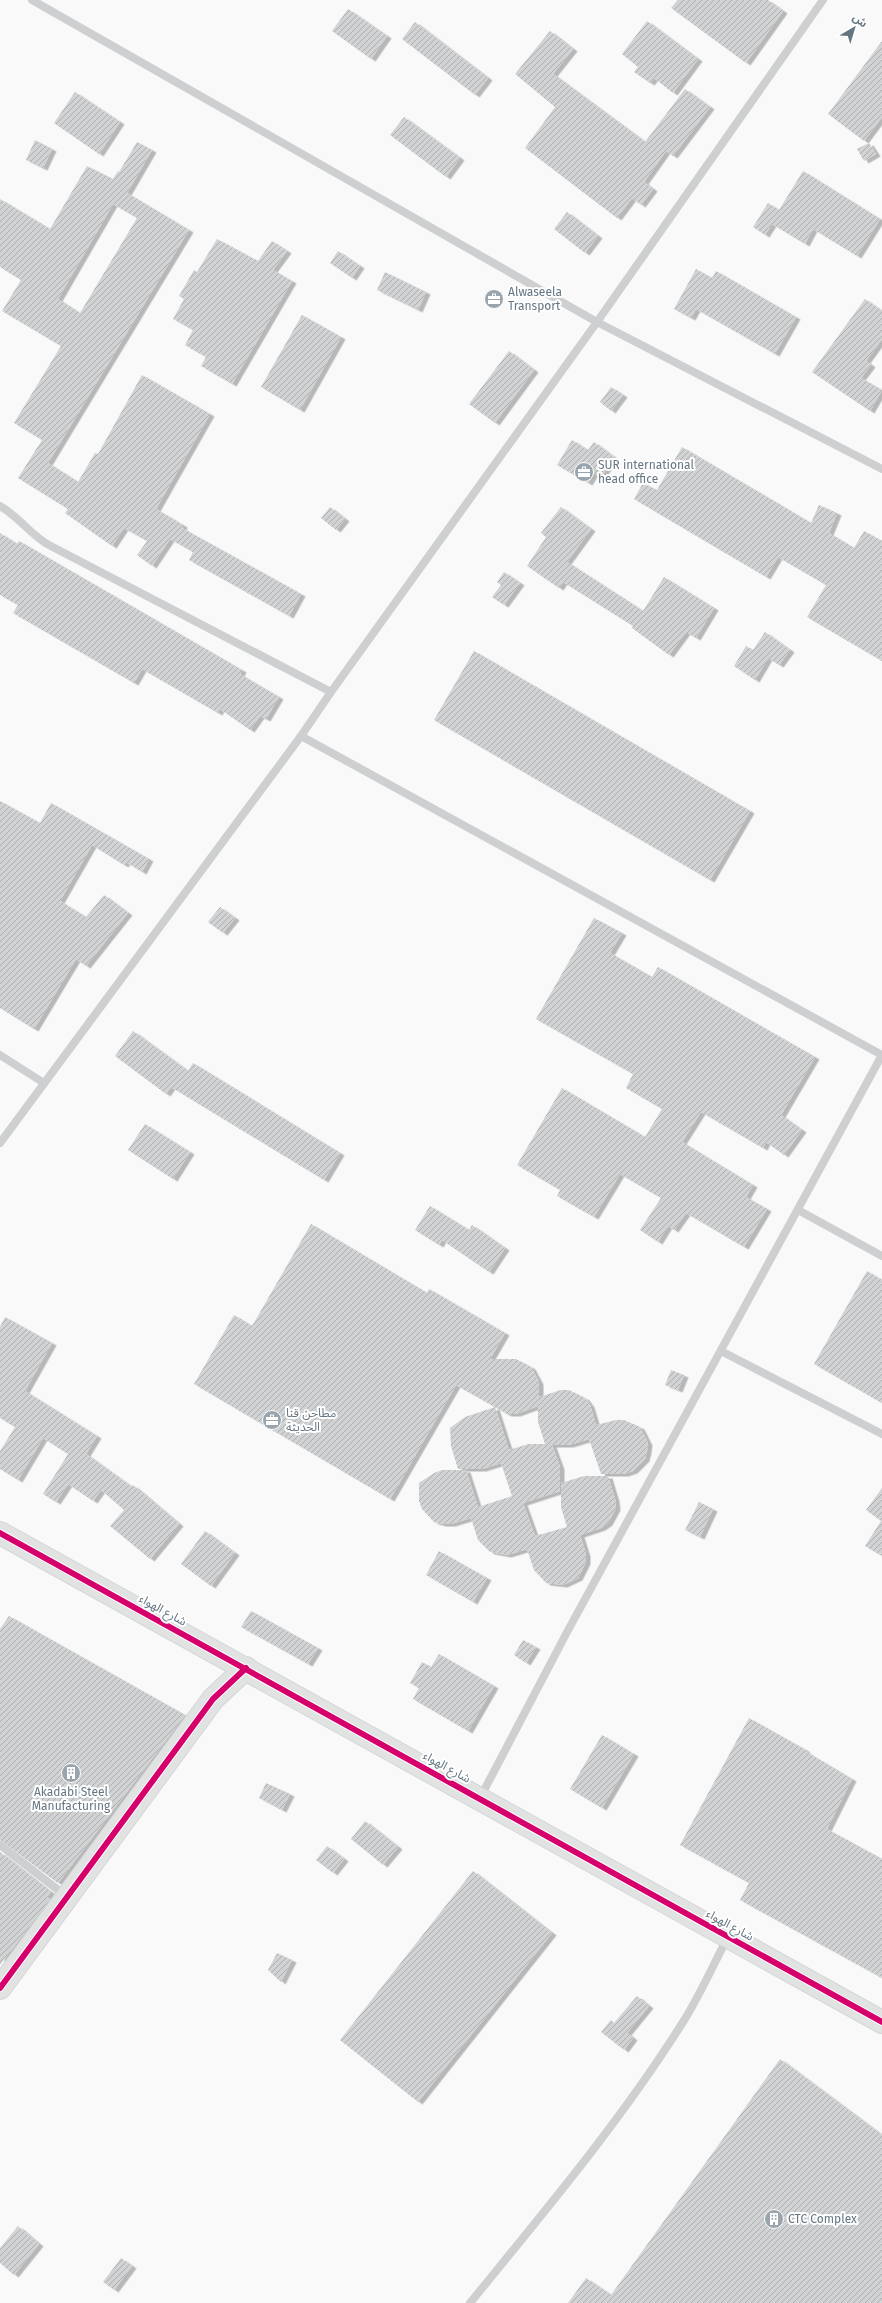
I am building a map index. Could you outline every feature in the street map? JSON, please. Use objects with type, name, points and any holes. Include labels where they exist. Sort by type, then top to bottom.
[{"type":"street","name":"شارع الهواء","points":[[0,1533],[246,1668],[882,2022]]},
{"type":"street","points":[[0,1988],[213,1699],[246,1668]]},
{"type":"lane","points":[[32,0],[597,322],[882,469]]},
{"type":"lane","points":[[0,1143],[301,736],[597,322],[823,0]]},
{"type":"lane","points":[[0,506],[21,520],[35,537],[47,544],[331,692]]},
{"type":"lane","points":[[301,736],[882,1055],[480,1798]]},
{"type":"lane","points":[[0,1055],[44,1082]]},
{"type":"lane","points":[[798,1210],[882,1256]]},
{"type":"lane","points":[[721,1351],[882,1434]]},
{"type":"lane","points":[[0,1845],[68,1897]]},
{"type":"lane","points":[[470,2303],[551,2204],[622,2111],[683,2022],[728,1937]]},
{"type":"building","points":[[678,0],[768,0],[783,11],[746,63],[671,8]]},
{"type":"building","points":[[348,9],[387,36],[371,59],[332,31]]},
{"type":"building","points":[[647,21],[698,59],[673,93],[654,78],[650,83],[634,72],[638,67],[622,54]]},
{"type":"building","points":[[415,22],[488,78],[475,95],[402,39]]},
{"type":"building","points":[[550,31],[573,49],[553,74],[645,142],[685,89],[710,107],[673,156],[666,151],[644,182],[653,189],[641,205],[632,198],[617,218],[525,148],[555,107],[515,74]]},
{"type":"building","points":[[882,41],[882,117],[864,141],[828,114]]},
{"type":"building","points":[[75,92],[120,122],[99,154],[54,123]]},
{"type":"building","points":[[404,117],[460,158],[446,177],[390,135]]},
{"type":"building","points":[[35,140],[52,149],[43,168],[26,160]]},
{"type":"building","points":[[137,142],[152,150],[127,193],[189,230],[48,463],[78,482],[95,453],[98,454],[142,375],[210,414],[156,509],[183,525],[182,528],[301,594],[289,616],[189,560],[193,552],[170,539],[152,566],[137,555],[147,541],[124,528],[112,546],[65,513],[68,509],[18,478],[42,440],[14,423],[61,346],[2,311],[21,280],[0,267],[0,199],[50,229],[87,166],[113,179],[118,171],[119,172]],"holes":[[[113,204],[137,218],[80,313],[58,299]]]},
{"type":"building","points":[[869,143],[876,154],[864,161],[857,149]]},
{"type":"building","points":[[803,171],[880,219],[857,256],[813,229],[805,244],[772,224],[765,235],[753,227],[768,203],[779,210]]},
{"type":"building","points":[[567,212],[598,236],[585,253],[554,229]]},
{"type":"building","points":[[217,239],[258,261],[272,241],[287,251],[273,270],[292,281],[232,384],[201,366],[206,357],[185,345],[193,330],[173,319],[184,299],[179,296],[194,270],[197,272]]},
{"type":"building","points":[[338,251],[360,266],[352,278],[330,263]]},
{"type":"building","points":[[696,269],[712,278],[716,271],[796,317],[775,354],[696,309],[691,318],[674,309]]},
{"type":"building","points":[[385,272],[426,292],[418,310],[377,290]]},
{"type":"building","points":[[865,299],[882,311],[882,339],[866,361],[871,365],[861,378],[882,390],[870,411],[812,372]]},
{"type":"building","points":[[302,315],[341,337],[300,410],[261,387]]},
{"type":"building","points":[[509,351],[534,370],[495,423],[469,404]]},
{"type":"building","points":[[611,387],[623,395],[611,411],[600,402]]},
{"type":"building","points":[[572,440],[588,450],[594,442],[614,457],[601,477],[594,473],[588,483],[557,465]]},
{"type":"building","points":[[682,447],[811,523],[819,505],[837,513],[829,533],[854,548],[864,531],[882,541],[882,661],[807,617],[826,585],[778,557],[766,577],[634,499],[643,483],[657,490]]},
{"type":"building","points":[[330,507],[345,519],[336,530],[321,518]]},
{"type":"building","points":[[561,507],[591,529],[567,562],[643,611],[664,577],[714,608],[696,638],[686,632],[669,655],[632,628],[633,626],[563,582],[559,588],[527,566],[546,537],[541,533]]},
{"type":"building","points":[[0,533],[17,544],[19,541],[242,670],[240,674],[279,697],[266,719],[260,716],[250,730],[220,709],[218,713],[142,669],[134,683],[13,613],[18,605],[0,595]]},
{"type":"building","points":[[504,572],[520,583],[504,605],[492,597],[501,585],[497,582]]},
{"type":"building","points":[[765,632],[790,650],[779,665],[768,658],[755,680],[734,666],[746,646],[753,650]]},
{"type":"building","points":[[474,651],[750,811],[710,880],[434,720]]},
{"type":"building","points":[[0,801],[40,823],[51,803],[149,859],[142,872],[126,862],[124,865],[92,845],[60,901],[86,917],[104,895],[128,913],[86,966],[76,959],[34,1029],[0,1008]]},
{"type":"building","points":[[220,907],[235,918],[223,933],[208,922]]},
{"type":"building","points":[[594,918],[622,933],[610,953],[652,977],[658,967],[815,1057],[781,1115],[802,1130],[784,1155],[766,1142],[763,1148],[701,1112],[682,1142],[753,1185],[746,1197],[767,1209],[744,1247],[686,1213],[674,1230],[668,1226],[658,1242],[640,1230],[661,1198],[620,1174],[594,1217],[557,1196],[560,1190],[517,1165],[562,1088],[645,1137],[662,1109],[626,1088],[633,1074],[536,1019]]},
{"type":"building","points":[[133,1031],[188,1071],[193,1063],[340,1153],[324,1180],[171,1087],[166,1094],[115,1056]]},
{"type":"building","points":[[145,1124],[190,1152],[173,1179],[128,1150]]},
{"type":"building","points":[[430,1206],[469,1230],[472,1225],[505,1248],[489,1272],[442,1240],[439,1245],[415,1230]]},
{"type":"building","points":[[311,1224],[427,1293],[429,1289],[505,1333],[490,1359],[516,1359],[531,1367],[539,1382],[539,1397],[561,1390],[569,1390],[585,1398],[590,1405],[596,1425],[616,1420],[624,1420],[640,1427],[648,1443],[645,1459],[633,1471],[624,1474],[601,1474],[589,1439],[569,1445],[552,1445],[560,1467],[560,1491],[523,1503],[535,1536],[567,1527],[561,1507],[561,1483],[584,1476],[608,1476],[615,1499],[616,1508],[608,1523],[601,1528],[580,1535],[586,1554],[586,1562],[578,1578],[563,1585],[546,1583],[534,1570],[527,1549],[507,1555],[490,1552],[478,1540],[471,1518],[451,1524],[434,1522],[422,1509],[419,1501],[419,1483],[434,1473],[442,1470],[466,1470],[478,1507],[512,1496],[501,1463],[482,1469],[458,1469],[451,1446],[450,1428],[465,1417],[495,1407],[456,1385],[390,1499],[194,1384],[234,1315],[252,1326]],"holes":[[[538,1406],[538,1422],[545,1444],[528,1444],[509,1450],[495,1407],[507,1414],[516,1414]]]},
{"type":"building","points":[[867,1271],[882,1280],[882,1403],[814,1364]]},
{"type":"building","points":[[5,1317],[52,1343],[25,1391],[97,1436],[86,1454],[132,1487],[133,1485],[179,1524],[150,1559],[110,1526],[124,1510],[101,1490],[93,1501],[68,1484],[56,1502],[43,1494],[68,1454],[43,1438],[18,1480],[0,1469],[0,1451],[15,1427],[0,1418],[0,1327]]},
{"type":"building","points":[[671,1370],[684,1375],[678,1390],[665,1385]]},
{"type":"building","points":[[882,1488],[882,1556],[865,1546],[881,1521],[866,1510]]},
{"type":"building","points":[[699,1502],[713,1509],[700,1537],[685,1530]]},
{"type":"building","points":[[205,1531],[235,1553],[211,1586],[181,1564]]},
{"type":"building","points":[[439,1551],[487,1578],[473,1602],[426,1575]]},
{"type":"building","points":[[251,1611],[318,1648],[308,1664],[241,1627]]},
{"type":"building","name":"Akadabi Steel Manufacturing","points":[[9,1616],[185,1715],[58,1883],[0,1840],[0,1629]]},
{"type":"building","points":[[523,1640],[536,1647],[526,1663],[514,1655]]},
{"type":"building","points":[[439,1654],[494,1686],[468,1731],[413,1699],[419,1688],[410,1683],[422,1662],[431,1667]]},
{"type":"building","points":[[749,1718],[806,1750],[805,1751],[852,1779],[827,1829],[882,1859],[882,1978],[740,1900],[749,1883],[680,1845]]},
{"type":"building","points":[[602,1735],[634,1754],[602,1808],[570,1789]]},
{"type":"building","points":[[266,1783],[290,1794],[282,1810],[259,1798]]},
{"type":"building","points":[[365,1821],[398,1847],[383,1865],[351,1839]]},
{"type":"building","points":[[327,1846],[344,1859],[333,1873],[316,1860]]},
{"type":"building","points":[[0,1852],[51,1892],[47,1897],[50,1899],[0,1965]]},
{"type":"building","points":[[473,1871],[552,1933],[418,2102],[340,2040]]},
{"type":"building","points":[[277,1953],[292,1960],[281,1982],[268,1970]]},
{"type":"building","points":[[637,1996],[649,2006],[627,2033],[633,2038],[624,2050],[601,2032],[611,2020],[614,2023]]},
{"type":"building","name":"CTC Complex","points":[[780,2059],[882,2135],[882,2303],[568,2303],[586,2278],[611,2295]]},
{"type":"building","points":[[18,2226],[39,2244],[14,2275],[0,2263],[0,2248]]},
{"type":"building","points":[[121,2258],[132,2266],[114,2290],[103,2282]]},
{"type":"cycle path","points":[[0,1533],[882,2022]]},
{"type":"cycle path","points":[[0,1988],[213,1699],[246,1668]]},
{"type":"place","name":"Alwaseela Transport","points":[[494,299]]},
{"type":"place","name":"SUR international head office","points":[[584,472]]},
{"type":"place","name":"مطاحن قنا الحديثة","points":[[272,1420]]},
{"type":"place","name":"Akadabi Steel Manufacturing","points":[[71,1773]]},
{"type":"place","name":"CTC Complex","points":[[774,2219]]}]
